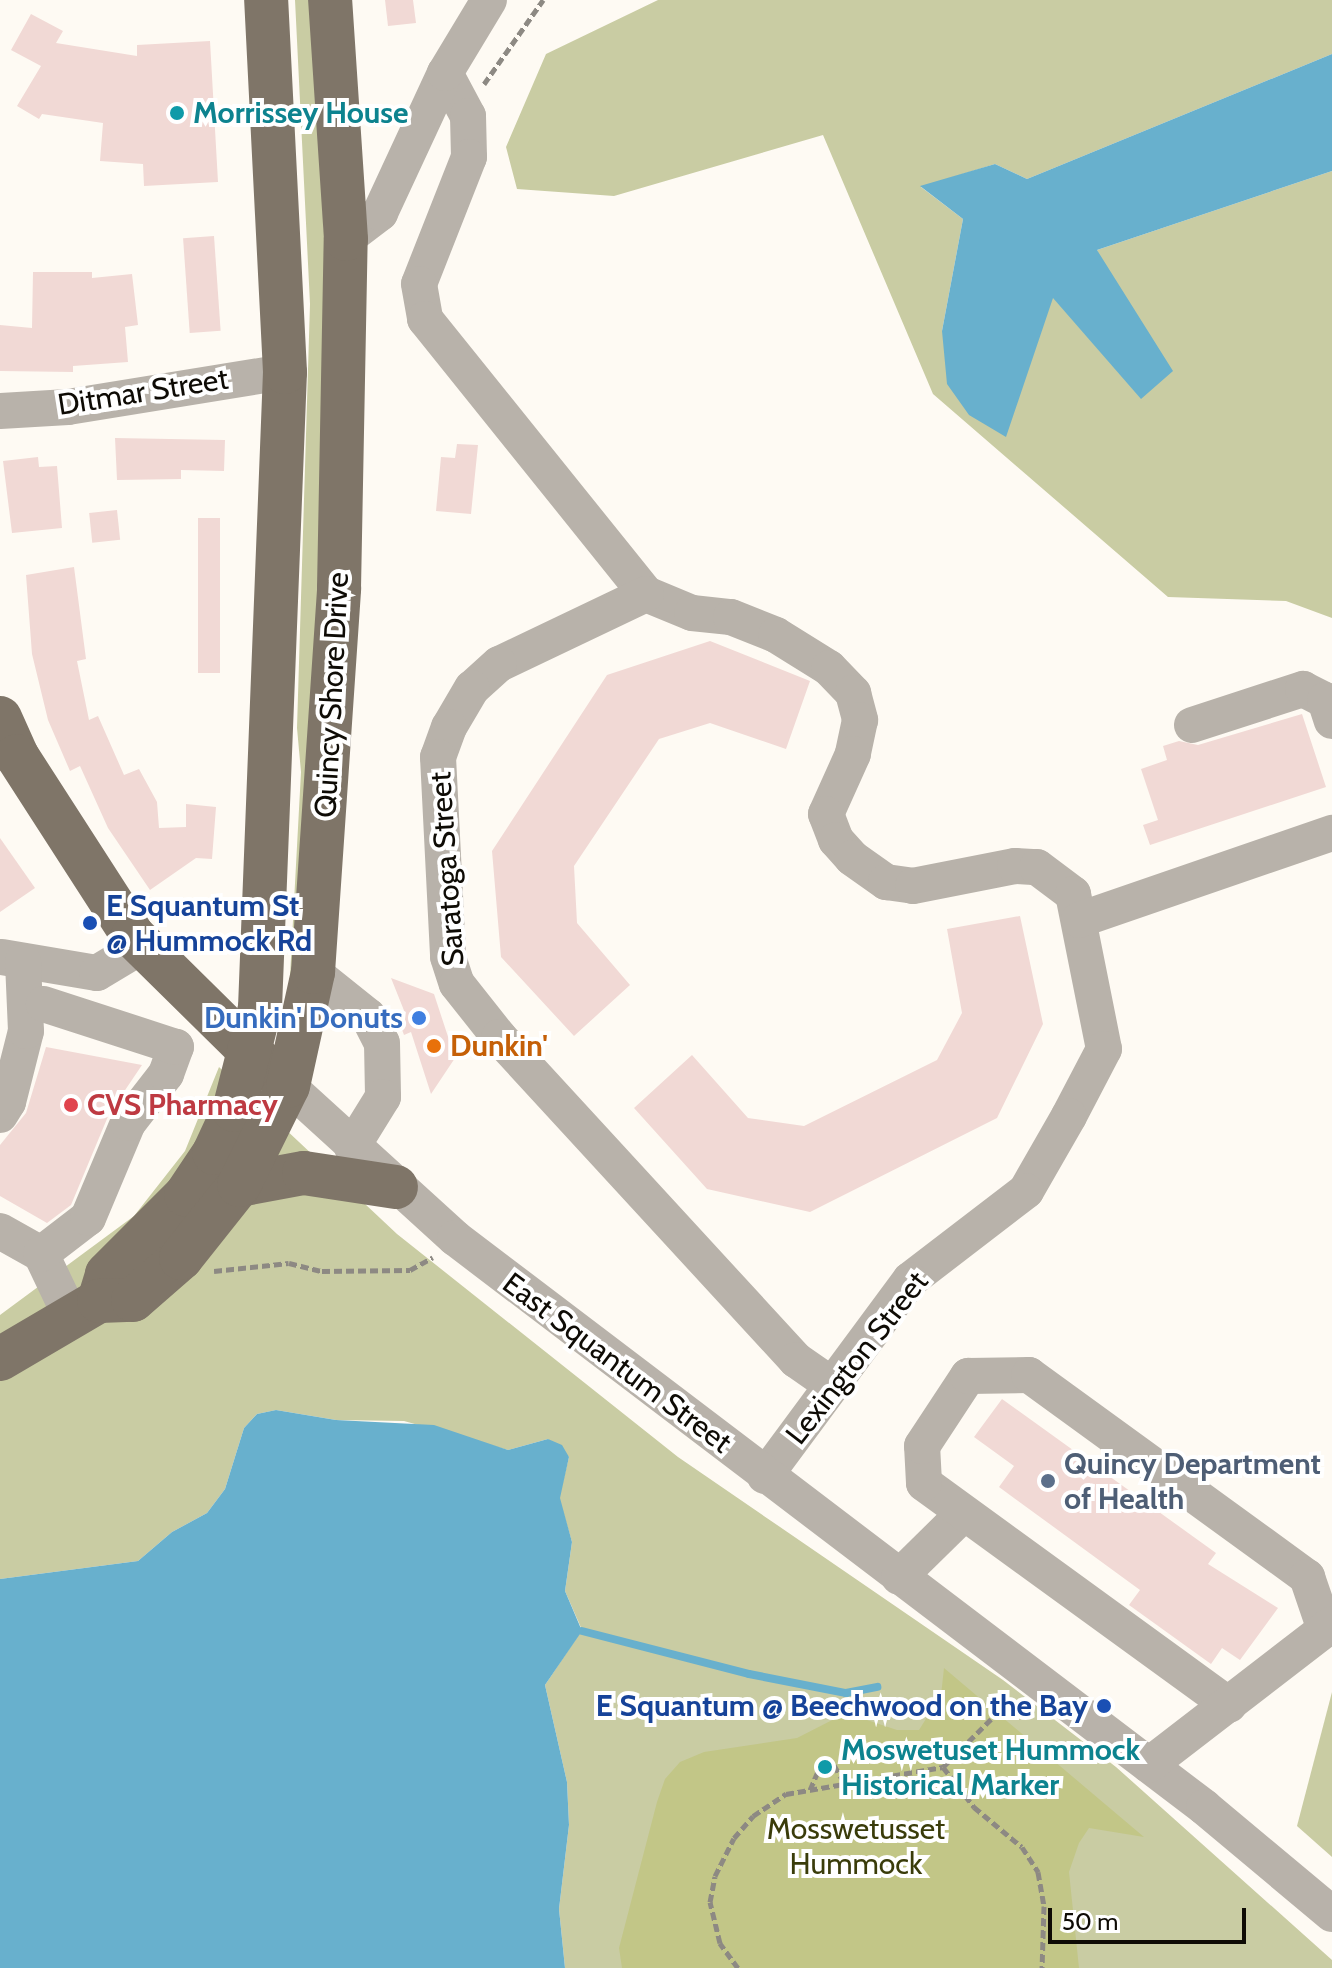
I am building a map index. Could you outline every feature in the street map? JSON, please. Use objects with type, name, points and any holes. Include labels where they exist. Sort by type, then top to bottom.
[{"type":"main road","name":"Quincy Shore Drive","points":[[85,1310],[107,1274],[177,1205],[214,1153],[234,1110],[260,1008],[285,372],[266,0]]},
{"type":"main road","name":"Quincy Shore Drive","points":[[0,1359],[85,1310],[133,1300],[181,1258],[239,1185],[288,1086],[313,972],[339,588],[346,239],[330,0]]},
{"type":"main road","name":"East Squantum Street","points":[[0,718],[32,781],[142,946],[250,1054],[288,1086]]},
{"type":"main road","points":[[239,1185],[304,1173],[396,1187]]},
{"type":"street","points":[[451,0],[453,59],[468,116],[469,157],[419,284],[425,319],[646,594]]},
{"type":"street","points":[[346,239],[380,213],[453,59],[489,0]]},
{"type":"street","name":"Ditmar Street","points":[[0,411],[68,407],[285,372]]},
{"type":"street","name":"Lexington Street","points":[[646,594],[692,613],[731,617],[776,635],[829,668],[853,693],[860,720],[853,754],[826,814],[836,840],[852,858],[886,882],[913,886],[1037,867],[1073,894],[1104,1049],[1026,1191],[910,1280],[765,1476]]},
{"type":"street","name":"Saratoga Street","points":[[646,594],[499,664],[472,688],[449,727],[438,757],[448,957],[457,984],[499,1037],[796,1360],[832,1385]]},
{"type":"street","points":[[1192,725],[1303,689],[1325,700],[1332,721]]},
{"type":"street","points":[[1079,920],[1332,833]]},
{"type":"street","points":[[12,959],[67,969],[110,969],[142,946]]},
{"type":"street","points":[[12,959],[35,1017]]},
{"type":"street","points":[[0,1115],[8,1102],[35,1017],[67,969]]},
{"type":"street","points":[[313,972],[368,1016],[382,1043],[383,1097],[352,1147]]},
{"type":"street","points":[[35,1017],[176,1047],[166,1074],[128,1123],[88,1218],[41,1254]]},
{"type":"street","name":"East Squantum Street","points":[[288,1086],[455,1238],[1149,1765],[1332,1914]]},
{"type":"street","points":[[0,1231],[41,1254],[85,1310]]},
{"type":"street","points":[[1149,1765],[1229,1705],[1328,1627],[1307,1577],[1029,1375],[968,1376],[922,1446],[924,1483],[1229,1705]]},
{"type":"street","points":[[899,1577],[963,1514]]},
{"type":"path","points":[[181,1258],[218,1273],[289,1263],[322,1271],[410,1270],[455,1238]]},
{"type":"path","points":[[738,1968],[720,1943],[711,1918],[715,1876],[734,1838],[753,1816],[786,1794],[943,1767],[964,1742],[991,1719]]},
{"type":"path","points":[[810,1790],[822,1762],[834,1765],[845,1784]]},
{"type":"path","points":[[943,1767],[974,1807],[1022,1847],[1038,1872],[1044,1906],[1042,1968]]},
{"type":"green space","points":[[295,0],[311,0],[328,303],[318,655],[288,1013],[301,772],[297,728],[310,304]]},
{"type":"green space","points":[[658,0],[1332,0],[1332,54],[1027,179],[995,164],[921,187],[963,219],[942,331],[1053,297],[1141,398],[1097,250],[1332,171],[1332,618],[1286,601],[1168,597],[933,394],[823,135],[614,196],[517,189],[506,147],[546,54]]},
{"type":"green space","points":[[219,1067],[397,1234],[678,1457],[1003,1680],[1116,1767],[1332,1960],[1332,1968],[565,1968],[559,1909],[569,1825],[567,1782],[545,1685],[582,1630],[565,1591],[572,1542],[559,1498],[569,1457],[548,1439],[508,1450],[404,1421],[336,1420],[276,1410],[257,1414],[244,1428],[225,1489],[207,1513],[172,1532],[138,1561],[0,1579],[0,1315],[134,1216],[185,1151]]},
{"type":"green space","name":"Mosswetusset Hummock","points":[[944,1668],[1144,1837],[1089,1828],[1079,1843],[1069,1872],[1079,1968],[622,1968],[619,1948],[657,1802],[665,1779],[680,1762],[704,1752],[797,1738],[846,1713],[897,1730],[919,1730],[941,1695]]},
{"type":"green space","points":[[1332,1692],[1332,1857],[1297,1826]]},
{"type":"water","points":[[1332,54],[1332,171],[1097,250],[1173,371],[1141,399],[1053,298],[1006,437],[969,415],[947,384],[942,331],[963,219],[920,186],[995,164],[1027,179]]},
{"type":"water","points":[[276,1410],[336,1420],[434,1425],[508,1450],[548,1439],[562,1445],[569,1457],[560,1498],[572,1542],[565,1591],[582,1631],[545,1685],[567,1782],[569,1825],[559,1909],[565,1968],[0,1968],[0,1579],[138,1561],[172,1532],[207,1513],[225,1489],[244,1428],[257,1414]]},
{"type":"building","points":[[385,0],[413,0],[416,23],[388,26]]},
{"type":"building","points":[[31,14],[63,31],[56,43],[137,56],[137,45],[210,41],[218,182],[144,186],[143,164],[100,161],[103,123],[42,114],[39,119],[17,106],[41,66],[11,50]]},
{"type":"building","points":[[214,236],[221,331],[190,333],[183,238]]},
{"type":"building","points":[[33,272],[92,272],[92,278],[132,274],[138,325],[125,327],[128,362],[73,366],[73,372],[0,371],[0,325],[32,328]]},
{"type":"building","points":[[115,438],[225,440],[224,471],[181,470],[181,479],[117,480]]},
{"type":"building","points":[[457,444],[478,445],[471,514],[436,511],[441,457],[455,458]]},
{"type":"building","points":[[38,457],[39,467],[57,466],[62,528],[12,533],[3,461]]},
{"type":"building","points":[[117,510],[120,540],[92,543],[89,513]]},
{"type":"building","points":[[198,518],[220,518],[220,673],[198,673]]},
{"type":"building","points":[[74,567],[86,659],[77,661],[89,720],[98,716],[124,775],[139,769],[157,802],[159,828],[186,827],[186,804],[216,807],[212,859],[196,858],[150,890],[108,828],[80,766],[70,771],[48,720],[32,654],[26,575]]},
{"type":"building","points":[[710,641],[810,681],[786,749],[710,723],[659,739],[574,866],[577,923],[630,985],[574,1036],[501,957],[492,851],[607,675]]},
{"type":"building","points":[[1302,714],[1326,787],[1150,845],[1143,825],[1158,820],[1141,769],[1167,760],[1163,746],[1179,741],[1198,745]]},
{"type":"building","points":[[0,838],[35,888],[0,912]]},
{"type":"building","points":[[1020,916],[1043,1024],[997,1118],[810,1212],[707,1189],[634,1108],[692,1055],[748,1118],[804,1126],[937,1060],[962,1013],[947,929]]},
{"type":"building","name":"Dunkin'","points":[[391,978],[434,994],[455,1058],[431,1094],[411,1032],[404,1035],[397,1016],[405,1013]]},
{"type":"building","name":"CVS Pharmacy","points":[[46,1047],[142,1065],[109,1114],[71,1205],[47,1223],[0,1196],[0,1145],[26,1113]]},
{"type":"building","points":[[1002,1399],[1216,1553],[1208,1564],[1278,1608],[1240,1660],[1222,1648],[1211,1664],[1129,1605],[1140,1590],[999,1487],[1014,1466],[974,1437]]},
{"type":"waterway","points":[[582,1631],[749,1674],[846,1693],[877,1687]]},
{"type":"place","name":"Morrissey House","points":[[177,113]]},
{"type":"place","name":"E Squantum St @ Hummock Rd","points":[[90,923]]},
{"type":"place","name":"Dunkin' Donuts","points":[[419,1018]]},
{"type":"place","name":"Dunkin'","points":[[434,1046]]},
{"type":"place","name":"CVS Pharmacy","points":[[71,1105]]},
{"type":"place","name":"Quincy Department of Health","points":[[1048,1481]]},
{"type":"place","name":"E Squantum @ Beechwood on the Bay","points":[[1104,1706]]},
{"type":"place","name":"Moswetuset Hummock Historical Marker","points":[[825,1767]]}]
